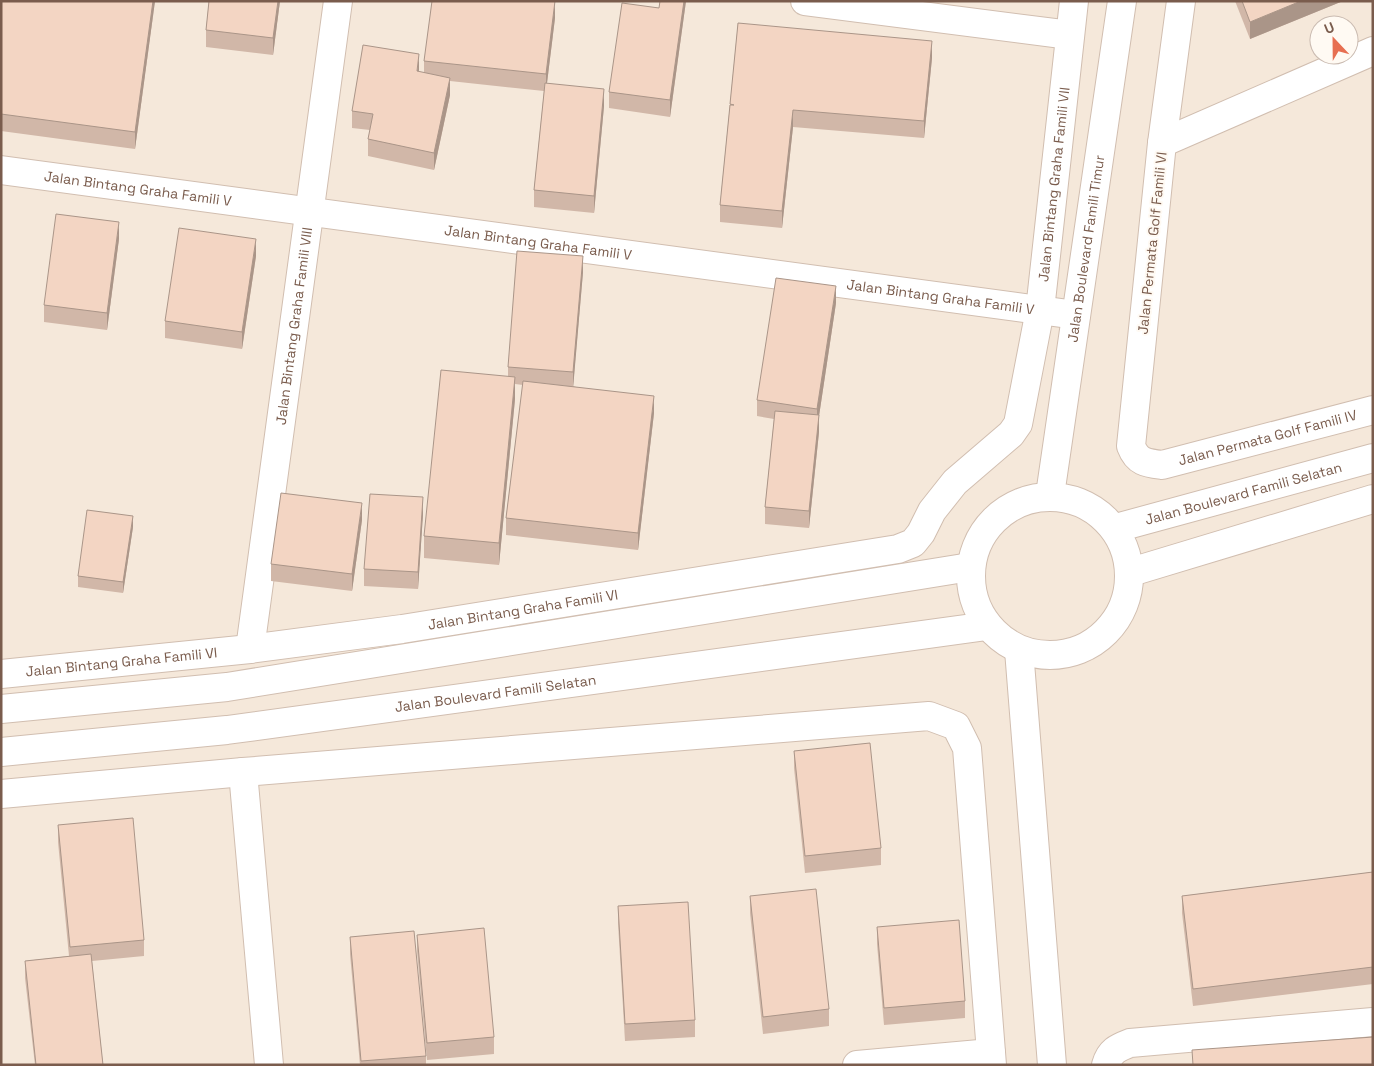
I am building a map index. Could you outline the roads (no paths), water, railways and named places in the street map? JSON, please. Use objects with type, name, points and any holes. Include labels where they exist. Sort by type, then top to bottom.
[{"type":"street","name":"Jalan Bintang Graha Famili VIII","points":[[250,649],[338,1]]},
{"type":"street","points":[[805,1],[1070,35]]},
{"type":"street","name":"Jalan Bintang Graha Famili VII","points":[[997,447],[1011,434],[1018,424],[1040,310],[1074,1]]},
{"type":"street","name":"Jalan Boulevard Famili Timur","points":[[1050,495],[1122,1]]},
{"type":"street","name":"Jalan Permata Golf Famili VI","points":[[1162,464],[1146,463],[1140,460],[1135,456],[1131,446],[1162,143],[1181,1]]},
{"type":"street","points":[[1162,143],[1373,51]]},
{"type":"street","name":"Jalan Bintang Graha Famili V","points":[[1,170],[1076,315]]},
{"type":"street","name":"Jalan Permata Golf Famili IV","points":[[1162,464],[1373,410]]},
{"type":"street","name":"Jalan Bintang Graha Famili VI","points":[[1,674],[250,649],[402,629],[898,549],[913,543],[922,533],[932,511],[955,482],[997,447]]},
{"type":"street","name":"Jalan Boulevard Famili Selatan","points":[[1116,528],[1373,458]]},
{"type":"street","points":[[1050,495],[1087,504],[1116,528],[1127,549],[1131,572],[1123,612],[1096,642],[1058,656],[1019,650],[986,626],[976,608],[971,588],[970,567],[979,540],[997,516],[1022,501],[1050,495]]},
{"type":"street","points":[[1131,572],[1373,499]]},
{"type":"street","points":[[1,709],[227,687],[970,567]]},
{"type":"street","name":"Jalan Boulevard Famili Selatan","points":[[1,752],[227,730],[986,626]]},
{"type":"street","points":[[1019,650],[1052,1065]]},
{"type":"street","points":[[1,794],[243,772],[930,716],[956,726],[967,748],[992,1059],[857,1065]]},
{"type":"street","points":[[243,772],[269,1065]]},
{"type":"street","points":[[1106,1065],[1108,1057],[1115,1049],[1130,1043],[1373,1022]]}]
